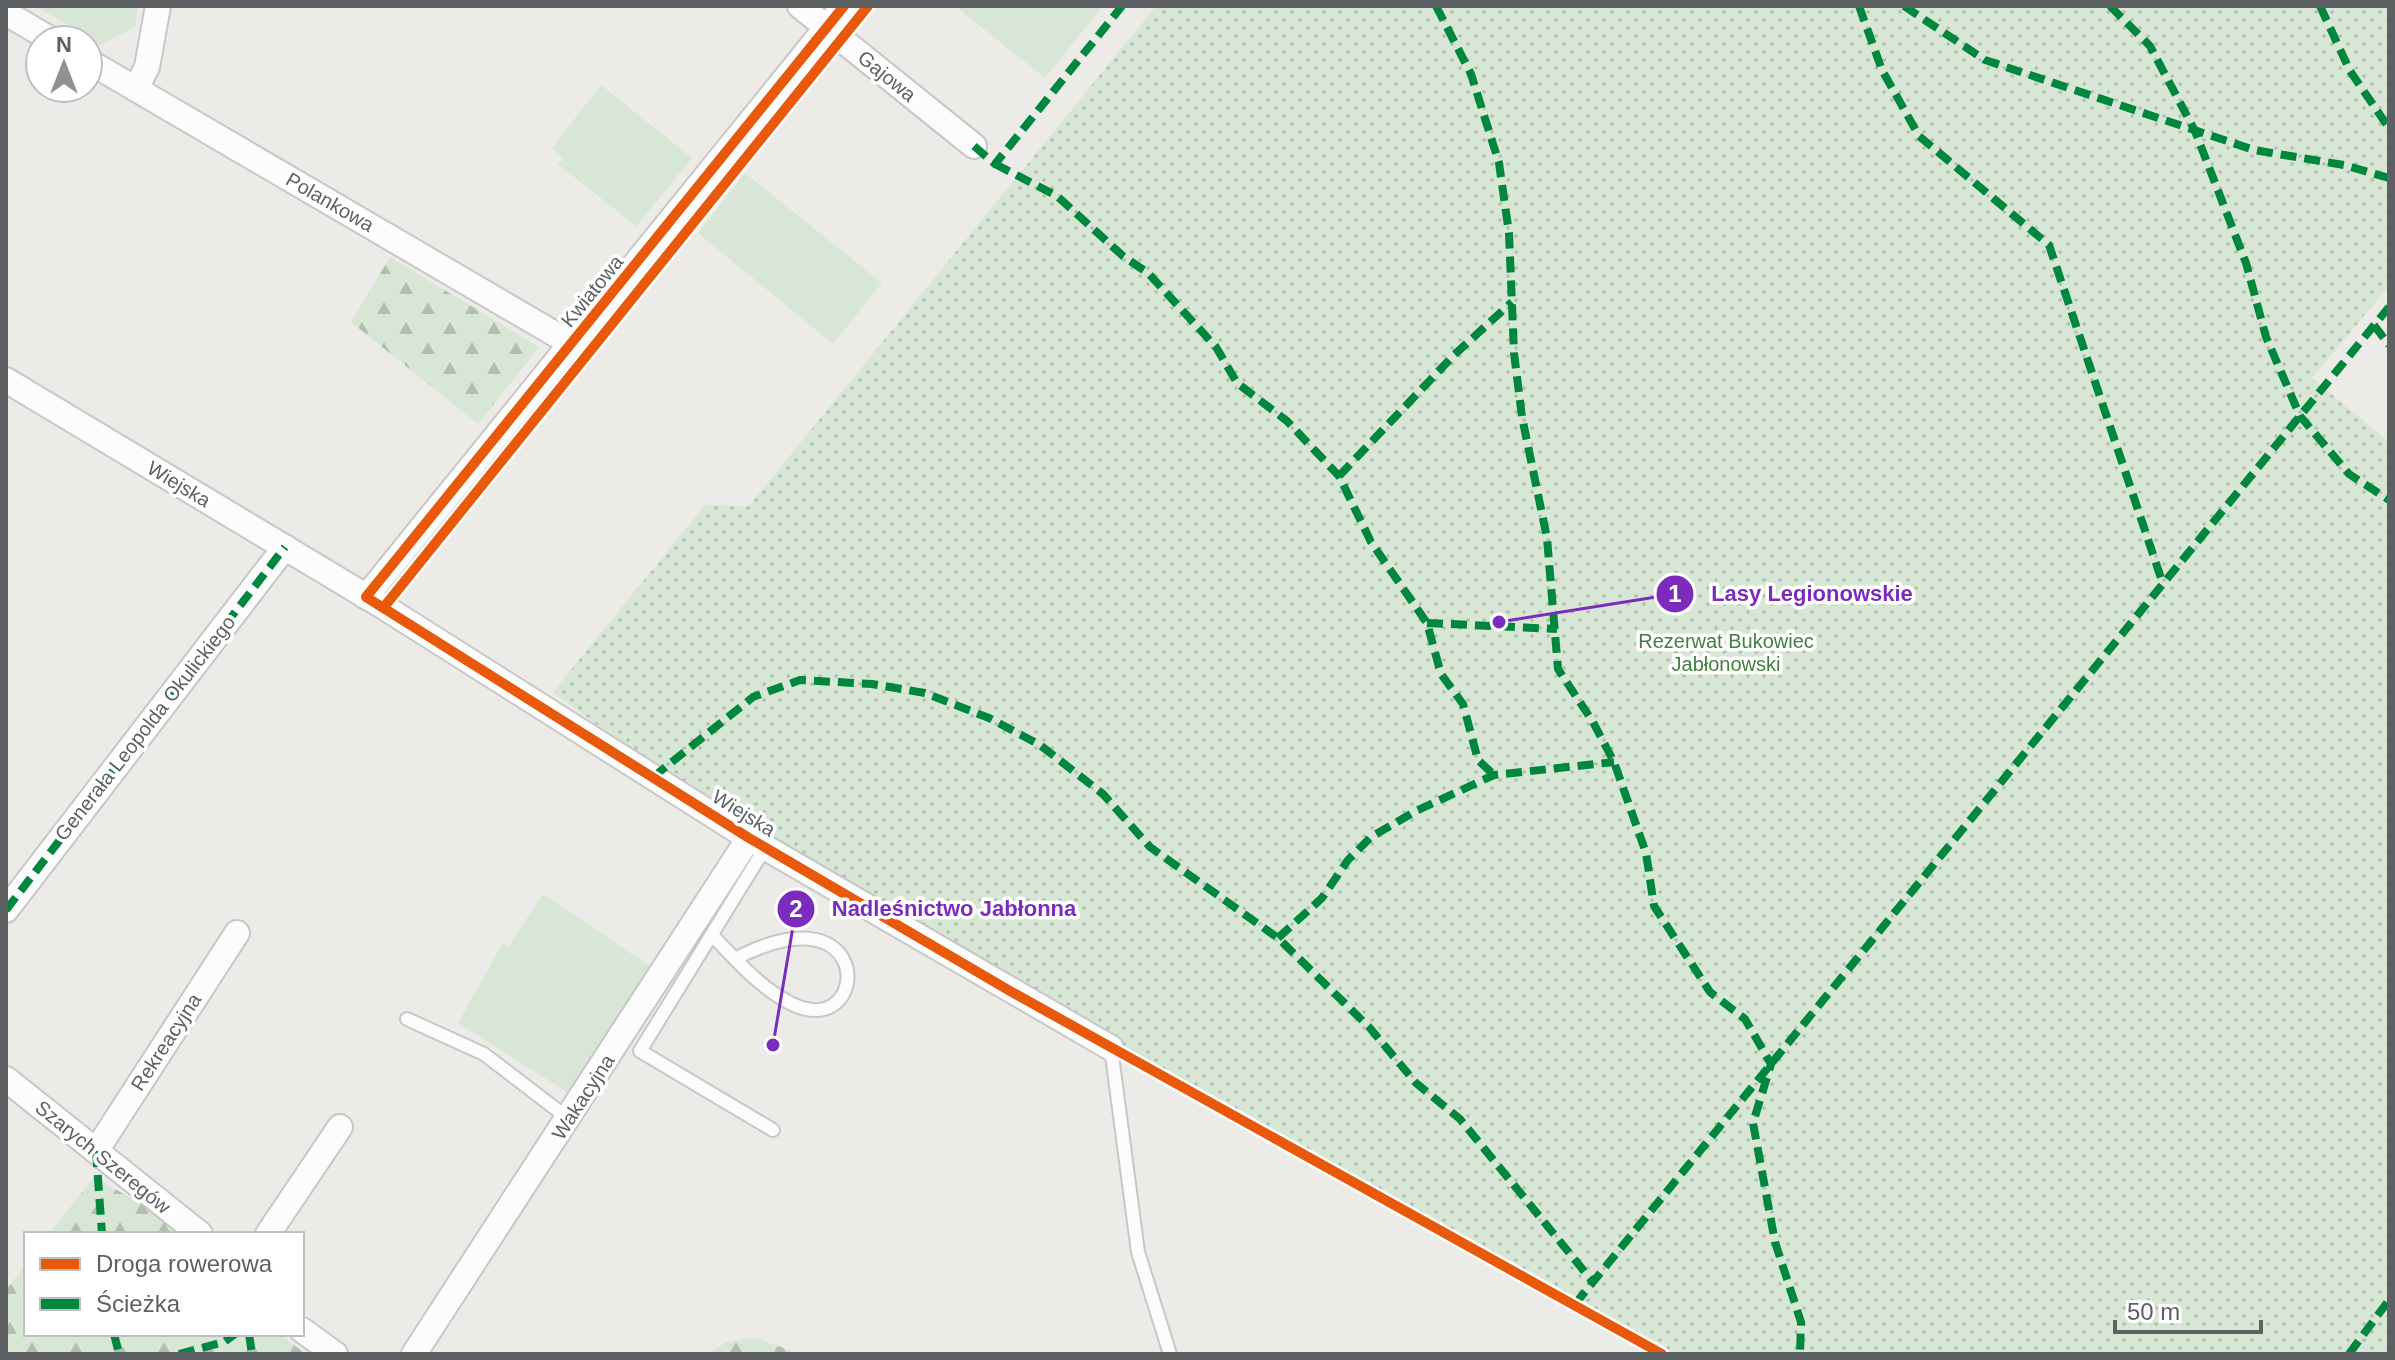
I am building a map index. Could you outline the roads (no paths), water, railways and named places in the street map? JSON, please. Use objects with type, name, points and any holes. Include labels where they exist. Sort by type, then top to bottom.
[{"type":"street","points":[[136,89],[147,67],[158,6]]},
{"type":"street","name":"Gajowa","points":[[800,6],[974,146]]},
{"type":"street","name":"Kwiatowa","points":[[366,597],[531,408],[572,344],[844,6]]},
{"type":"street","points":[[6,13],[25,24]]},
{"type":"street","name":"Polankowa","points":[[104,70],[572,344]]},
{"type":"street","name":"Wiejska","points":[[6,380],[285,547],[757,843],[1111,1048]]},
{"type":"street","name":"Generała Leopolda Okulickiego","points":[[6,910],[285,547]]},
{"type":"street","name":"Wakacyjna","points":[[414,1354],[757,843]]},
{"type":"street","name":"Rekreacyjna","points":[[96,1151],[237,933]]},
{"type":"street","name":"Szarych Szeregów","points":[[6,1079],[197,1232]]},
{"type":"street","points":[[269,1232],[340,1127]]},
{"type":"street","points":[[304,1331],[335,1354]]},
{"type":"lane","points":[[757,843],[712,935],[640,1051],[773,1130]]},
{"type":"lane","points":[[712,935],[735,959],[794,1005],[815,1010],[835,1004],[846,992],[850,974],[845,956],[819,939],[780,940],[735,959]]},
{"type":"lane","points":[[407,1019],[484,1054],[569,1119]]},
{"type":"lane","name":"Wiejska","points":[[1111,1048],[1138,1252],[1170,1354]]},
{"type":"place","name":"Lasy Legionowskie","points":[[1499,622]]},
{"type":"place","name":"Nadleśnictwo Jabłonna","points":[[773,1045]]},
{"type":"park label","name":"Rezerwat Bukowiec Jabłonowski","points":[[1726,652]]}]
